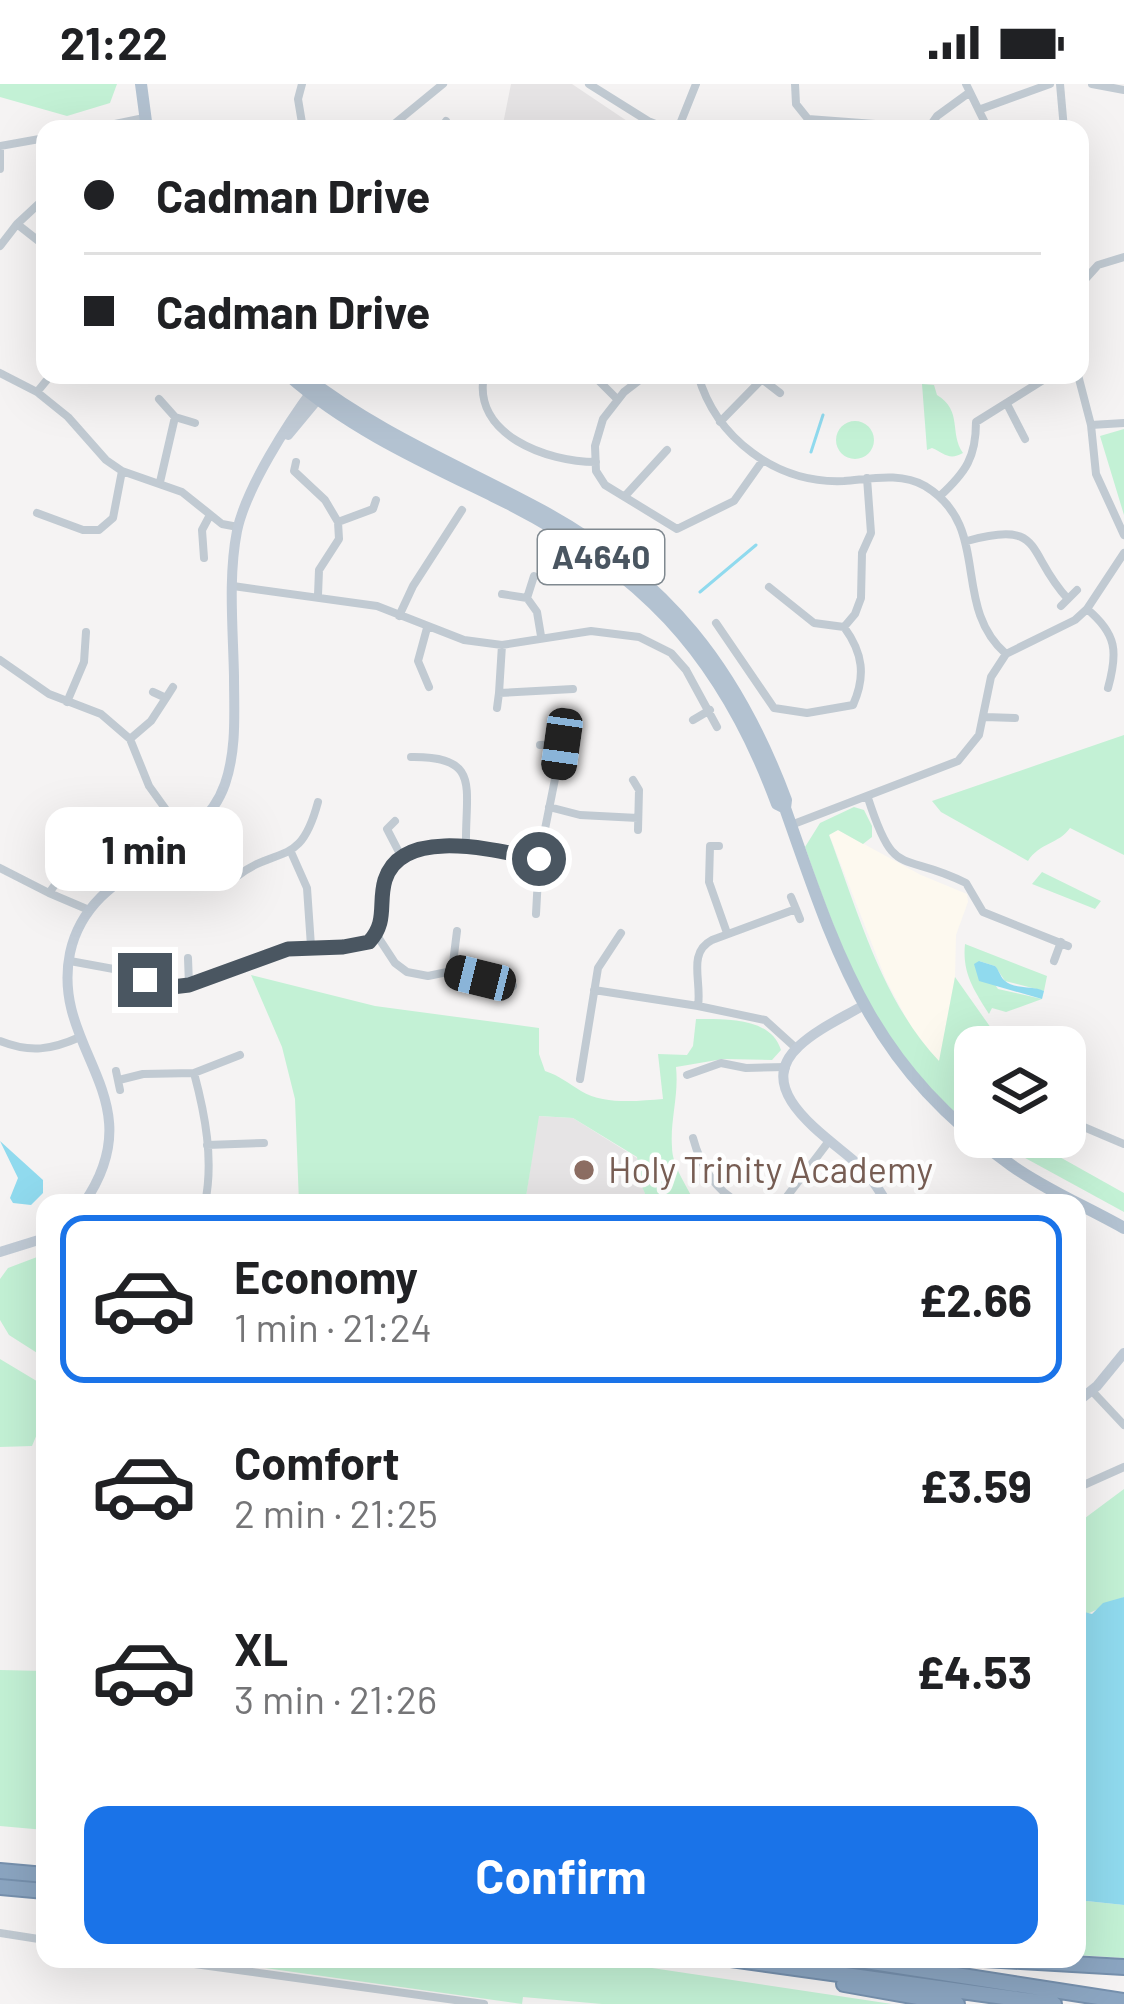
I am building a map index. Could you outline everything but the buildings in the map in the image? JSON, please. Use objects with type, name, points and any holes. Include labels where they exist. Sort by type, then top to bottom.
[{"type":"highway","points":[[0,1870],[36,1874]]},
{"type":"highway","points":[[0,1887],[36,1890]]},
{"type":"highway","points":[[1086,1965],[1124,1967]]},
{"type":"highway","points":[[775,1968],[957,2004]]},
{"type":"highway","points":[[794,1968],[1054,2004]]},
{"type":"highway","points":[[911,1968],[1124,2001]]},
{"type":"main road","points":[[141,84],[146,120]]},
{"type":"main road","name":"A4640","points":[[302,384],[608,551],[651,586],[698,635],[739,695],[774,766],[786,800],[784,808],[835,951],[864,1005],[913,1077],[971,1134],[1016,1168],[1063,1194]]},
{"type":"main road","name":"A4640","points":[[310,384],[317,393]]},
{"type":"main road","name":"A4640","points":[[1086,1207],[1124,1228]]},
{"type":"street","points":[[302,84],[298,99],[302,120]]},
{"type":"street","points":[[403,120],[443,84]]},
{"type":"street","points":[[590,84],[646,120]]},
{"type":"street","points":[[682,120],[696,84]]},
{"type":"street","points":[[795,84],[796,104],[808,119],[824,120]]},
{"type":"street","points":[[981,110],[1032,86],[1050,84]]},
{"type":"street","points":[[1060,84],[1063,120]]},
{"type":"street","points":[[1092,84],[1120,88]]},
{"type":"street","points":[[934,120],[968,88],[985,120]]},
{"type":"street","points":[[0,169],[0,148],[36,140]]},
{"type":"street","points":[[0,246],[36,206]]},
{"type":"street","points":[[17,224],[36,239]]},
{"type":"street","points":[[1089,275],[1098,265],[1124,257]]},
{"type":"street","points":[[0,373],[37,392],[68,417],[106,460],[182,492],[222,524],[238,527]]},
{"type":"street","points":[[37,392],[44,384]]},
{"type":"street","points":[[484,384],[485,408],[504,433],[552,455],[596,462]]},
{"type":"street","points":[[602,384],[617,400]]},
{"type":"street","points":[[636,384],[617,400],[598,430],[596,462],[605,485],[669,527],[684,528],[734,501],[764,460]]},
{"type":"street","points":[[702,384],[720,422],[764,460],[817,479],[917,482],[940,496],[967,542],[975,605],[986,636],[1006,654]]},
{"type":"street","points":[[720,422],[757,384]]},
{"type":"street","points":[[771,384],[779,393]]},
{"type":"street","points":[[940,496],[970,464],[976,422],[1037,384]]},
{"type":"street","points":[[1080,384],[1096,474],[1124,535]]},
{"type":"street","points":[[89,1194],[101,1172],[110,1126],[99,1074],[70,1010],[73,940],[88,910],[109,886],[185,836],[223,790],[231,764],[238,527],[245,503],[317,393]]},
{"type":"street","points":[[159,399],[175,417],[195,423]]},
{"type":"street","points":[[1007,404],[1025,440]]},
{"type":"street","points":[[160,482],[175,417]]},
{"type":"street","points":[[1091,425],[1124,423]]},
{"type":"street","points":[[625,496],[667,450]]},
{"type":"street","points":[[654,463],[666,474]]},
{"type":"street","points":[[292,468],[325,500],[338,522],[339,539],[319,571],[318,596]]},
{"type":"street","points":[[38,513],[83,530],[99,530],[113,518],[122,470]]},
{"type":"street","points":[[844,627],[861,598],[862,553],[871,533],[867,478]]},
{"type":"street","points":[[338,522],[374,509],[376,500]]},
{"type":"street","points":[[399,616],[462,510]]},
{"type":"street","points":[[204,558],[202,530],[210,515]]},
{"type":"street","points":[[967,542],[999,532],[1022,536],[1036,547],[1065,602],[1078,590]]},
{"type":"street","points":[[791,825],[958,760],[973,746],[985,717],[991,677],[1006,654],[1088,609],[1124,553]]},
{"type":"street","points":[[527,598],[534,576]]},
{"type":"street","points":[[233,586],[377,606],[464,640],[502,645],[591,631],[639,637],[671,653],[717,727]]},
{"type":"street","points":[[769,587],[814,622],[844,627]]},
{"type":"street","points":[[502,593],[527,598],[536,612],[541,636]]},
{"type":"street","points":[[1088,609],[1107,627],[1115,646],[1108,688]]},
{"type":"street","points":[[716,623],[774,708],[807,713],[853,706],[862,686],[858,651],[844,627]]},
{"type":"street","points":[[427,628],[418,662],[429,687]]},
{"type":"street","points":[[67,702],[85,662],[86,632]]},
{"type":"street","points":[[497,708],[502,645]]},
{"type":"street","points":[[0,659],[49,694],[100,714],[130,739],[149,786],[185,836]]},
{"type":"street","points":[[130,739],[151,721],[173,687]]},
{"type":"street","points":[[500,693],[573,689]]},
{"type":"street","points":[[153,692],[166,698]]},
{"type":"street","points":[[693,720],[710,710]]},
{"type":"street","points":[[985,717],[1015,718]]},
{"type":"street","points":[[536,914],[539,859],[562,744],[541,746]]},
{"type":"street","points":[[411,757],[445,757],[459,767],[466,781],[466,846]]},
{"type":"street","points":[[633,780],[639,790],[638,830]]},
{"type":"street","points":[[868,798],[881,839],[892,853],[966,884],[982,912],[1065,944],[1054,961]]},
{"type":"street","points":[[236,878],[290,852],[308,837],[318,802]]},
{"type":"street","points":[[548,807],[580,815],[638,818]]},
{"type":"street","points":[[395,821],[381,830],[401,856]]},
{"type":"street","points":[[709,845],[709,882],[728,933]]},
{"type":"street","points":[[69,960],[172,987],[189,985],[288,949],[359,945],[376,934],[386,876],[401,856],[441,846],[466,846],[539,859]]},
{"type":"street","points":[[290,852],[307,888],[311,946]]},
{"type":"street","points":[[0,868],[88,910]]},
{"type":"street","points":[[49,893],[62,875]]},
{"type":"street","points":[[698,1006],[696,955],[700,946],[728,933],[798,914],[791,897]]},
{"type":"street","points":[[452,971],[457,931]]},
{"type":"street","points":[[580,1079],[602,957],[620,933]]},
{"type":"street","points":[[376,934],[395,963],[407,972],[428,976],[452,971],[508,988]]},
{"type":"street","points":[[611,944],[622,953]]},
{"type":"street","points":[[188,958],[189,985]]},
{"type":"street","points":[[594,990],[765,1020],[796,1048]]},
{"type":"street","points":[[864,1005],[796,1048],[784,1080],[790,1100],[811,1127],[861,1167],[880,1194]]},
{"type":"street","points":[[0,1041],[20,1049],[45,1050],[80,1037]]},
{"type":"street","points":[[118,1080],[194,1072],[240,1054]]},
{"type":"street","points":[[686,1075],[721,1064],[786,1066]]},
{"type":"street","points":[[194,1072],[206,1118],[205,1194]]},
{"type":"street","points":[[1086,1128],[1124,1144]]},
{"type":"street","points":[[693,1138],[718,1187],[728,1194]]},
{"type":"street","points":[[789,1194],[829,1142]]},
{"type":"street","points":[[207,1144],[264,1143]]},
{"type":"street","points":[[697,1152],[709,1147]]},
{"type":"street","points":[[0,1252],[36,1241]]},
{"type":"street","points":[[1086,1395],[1124,1353]]},
{"type":"street","points":[[1092,1391],[1124,1425]]},
{"type":"street","points":[[1086,1484],[1124,1467]]},
{"type":"street","points":[[0,1933],[36,1939]]},
{"type":"street","points":[[223,1968],[484,2004]]},
{"type":"shaded area","points":[[511,84],[572,84],[626,120],[504,120]]},
{"type":"shaded area","points":[[838,830],[967,894],[956,935],[955,977],[939,1063],[911,1027],[886,980],[829,834]]},
{"type":"shaded area","name":"Holy Trinity Academy","points":[[538,1116],[573,1118],[637,1158],[645,1194],[526,1194]]},
{"type":"green space","points":[[0,84],[117,84],[110,103],[67,116],[0,97]]},
{"type":"green space","points":[[922,384],[934,385],[950,408],[963,453],[950,456],[927,450]]},
{"type":"green space","points":[[855,421],[868,427],[874,440],[868,453],[855,459],[842,453],[836,440],[842,427]]},
{"type":"green space","points":[[1124,429],[1124,515],[1100,436]]},
{"type":"green space","points":[[1124,735],[1124,855],[1070,828],[1028,861],[941,812],[932,801]]},
{"type":"green space","points":[[854,807],[864,810],[872,826],[872,837],[863,844],[838,830],[829,835],[887,983],[939,1061],[955,977],[990,1026],[954,1026],[954,1111],[909,1066],[856,977],[805,847],[820,823]]},
{"type":"green space","points":[[1042,872],[1101,901],[1095,909],[1032,884]]},
{"type":"green space","points":[[965,944],[1047,976],[1044,991],[1005,981],[995,966],[979,961],[998,989],[1042,999],[1006,1012],[992,1008],[989,1014],[967,973]]},
{"type":"green space","points":[[251,975],[375,1006],[539,1028],[545,1071],[610,1100],[663,1099],[658,1054],[687,1055],[693,1046],[696,1019],[757,1026],[776,1039],[781,1050],[772,1060],[723,1059],[676,1067],[673,1154],[690,1194],[645,1194],[637,1157],[573,1118],[539,1116],[526,1194],[299,1194],[295,1099],[282,1047]]},
{"type":"green space","points":[[1025,1158],[1062,1158],[1124,1193],[1124,1212]]},
{"type":"green space","points":[[36,1257],[36,1352],[9,1335],[0,1320],[0,1279],[8,1268]]},
{"type":"green space","points":[[0,1359],[36,1381],[36,1436],[32,1446],[0,1447]]},
{"type":"green space","points":[[1124,1489],[1124,1597],[1086,1615],[1086,1517]]},
{"type":"green space","points":[[0,1670],[36,1671],[36,1829],[0,1826]]},
{"type":"green space","points":[[1086,1901],[1124,1905],[1124,1958],[1086,1956]]},
{"type":"green space","points":[[265,1968],[652,1968],[892,2004],[602,2004],[523,1997],[522,2004]]},
{"type":"water","points":[[974,964],[995,966],[1008,983],[1044,991],[1042,999],[979,981]]},
{"type":"water","points":[[0,1141],[43,1180],[43,1193],[36,1194],[31,1205],[13,1203],[10,1198],[18,1178]]},
{"type":"water","points":[[1124,1597],[1124,1905],[1086,1901],[1086,1612],[1092,1614],[1103,1603]]},
{"type":"waterway","points":[[811,452],[823,415]]},
{"type":"waterway","points":[[700,592],[756,545]]},
{"type":"place","name":"Holy Trinity Academy","points":[[584,1170]]},
{"type":"route","points":[[145,980],[172,987],[189,985],[288,949],[369,942],[380,926],[386,876],[401,856],[441,846],[466,846],[539,859]]}]
